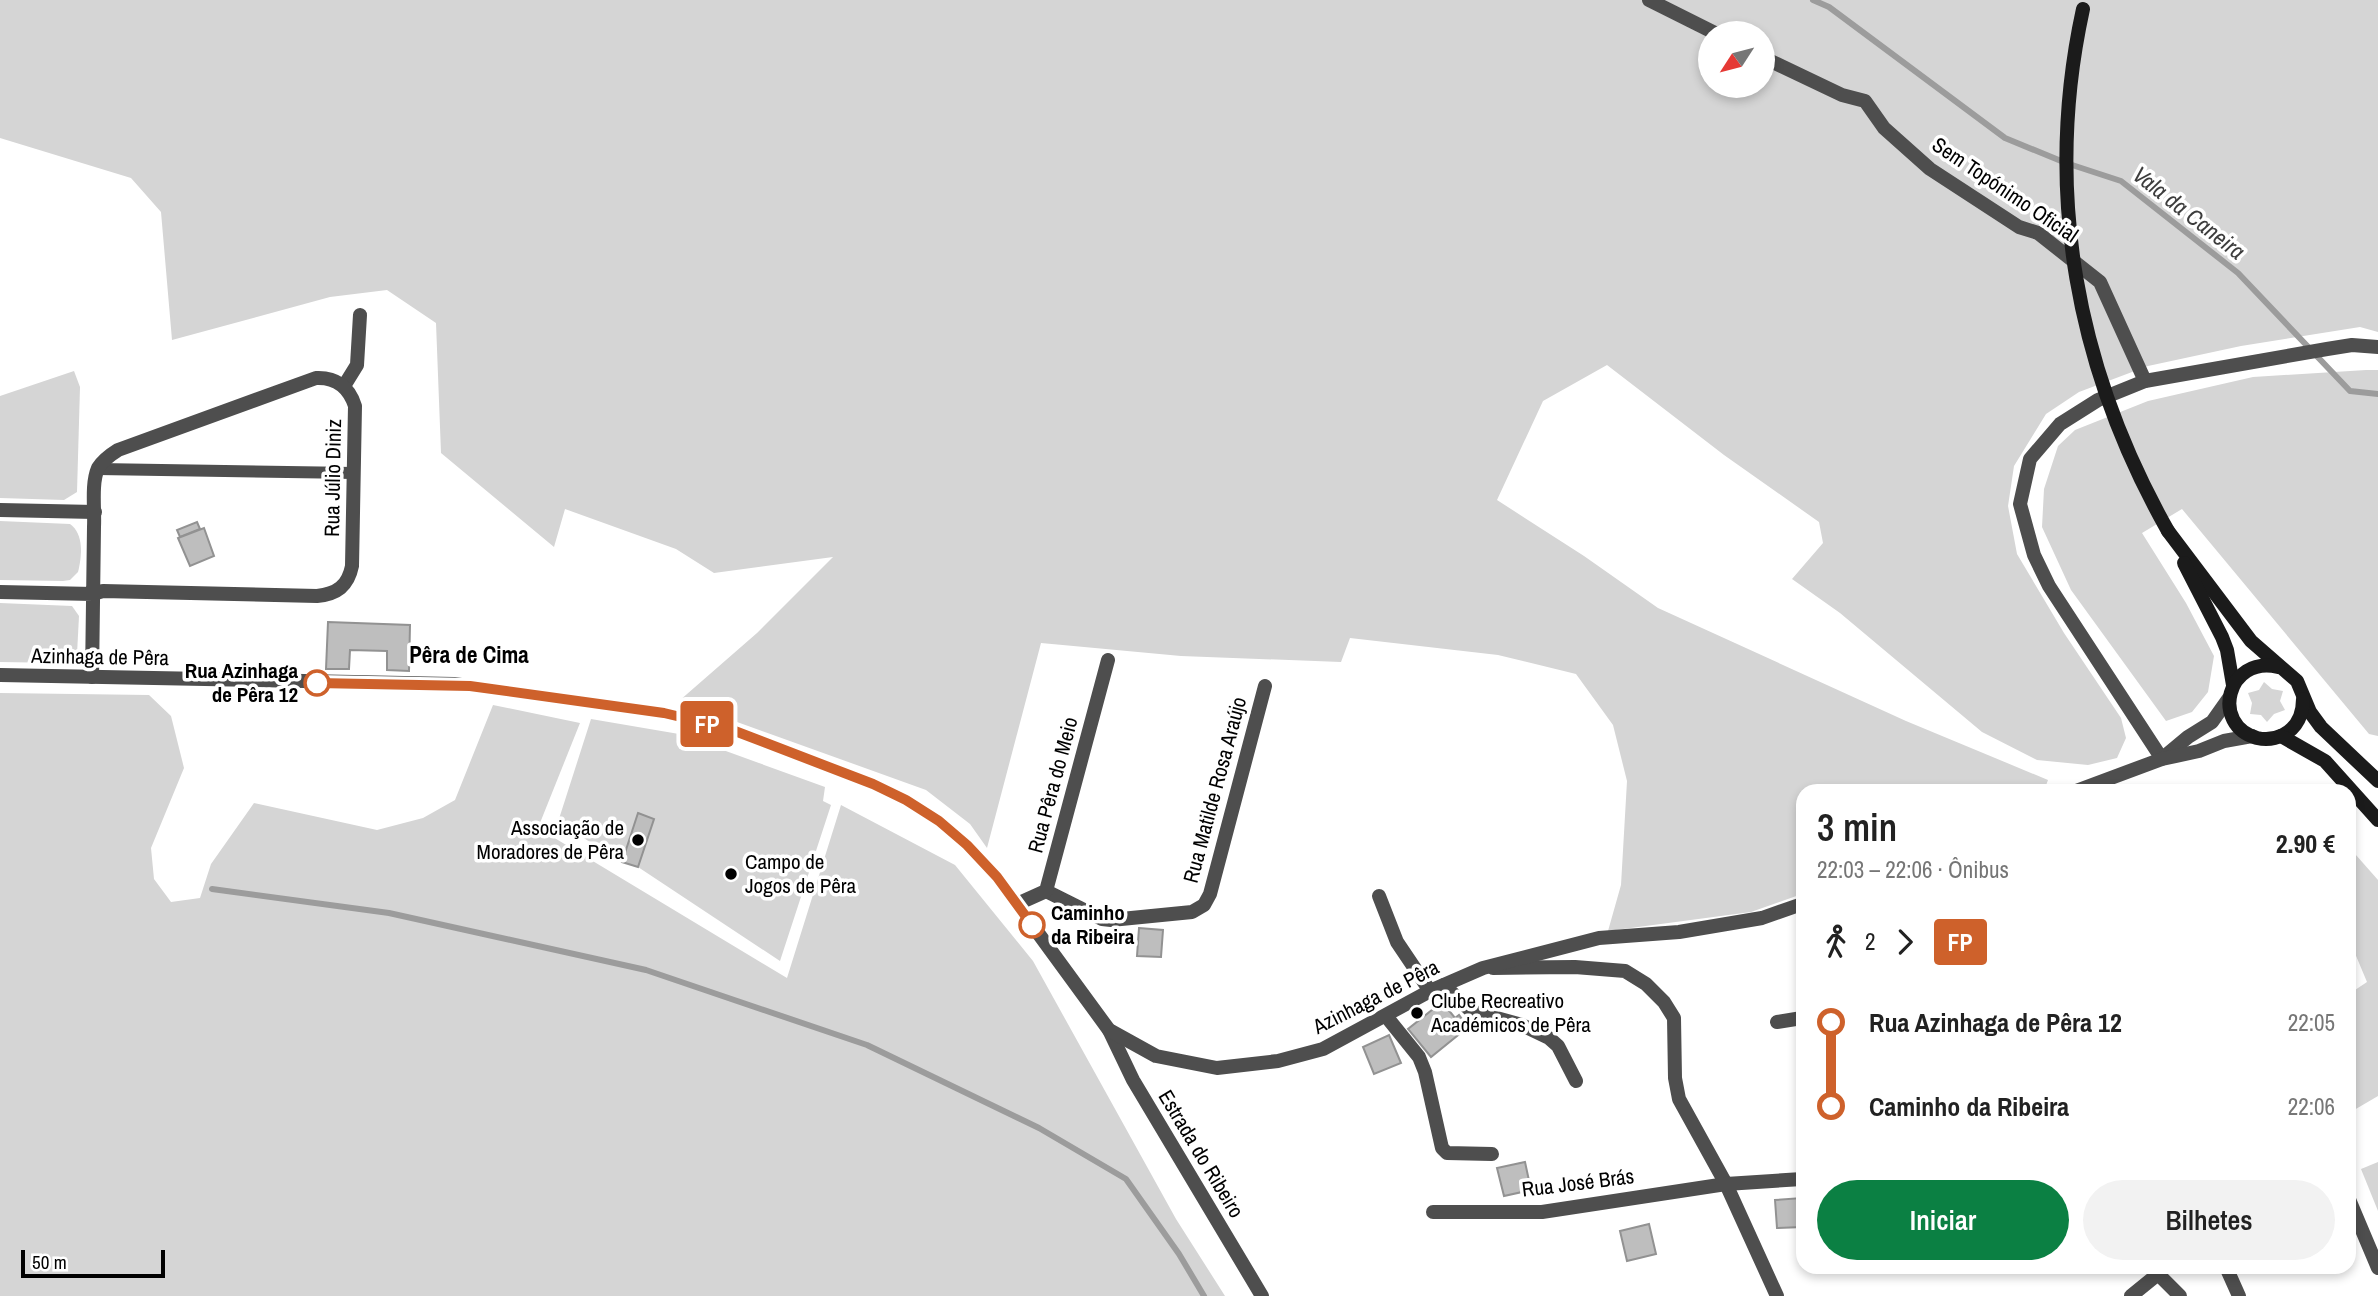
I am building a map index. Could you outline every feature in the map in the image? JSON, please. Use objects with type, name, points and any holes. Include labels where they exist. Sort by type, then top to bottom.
[{"type":"main road","points":[[2085,3],[2068,104],[2067,194],[2076,282],[2088,337],[2113,419],[2135,470],[2222,637],[2227,650],[2230,711],[2236,724],[2252,736],[2269,739],[2281,736],[2293,728],[2301,717],[2304,703],[2301,688]]},
{"type":"main road","points":[[2168,531],[2251,641],[2272,662],[2292,675],[2301,688],[2309,712],[2320,727],[2378,781]]},
{"type":"main road","points":[[2231,692],[2240,676],[2255,667],[2270,665],[2286,670]]},
{"type":"main road","points":[[2281,736],[2325,761],[2346,784]]},
{"type":"main road","points":[[2356,796],[2378,820]]},
{"type":"street","points":[[1649,0],[1698,24]]},
{"type":"street","name":"Sem Topónimo Oficial","points":[[1775,63],[1842,95],[1865,101],[1884,128],[1930,169],[2019,227],[2038,233],[2100,282],[2146,381]]},
{"type":"street","points":[[92,677],[95,512],[98,469],[106,458],[118,450],[316,378],[332,379],[344,386],[357,365],[360,315]]},
{"type":"street","points":[[2162,759],[2049,586],[2034,555],[2020,504],[2030,458],[2060,424],[2098,400],[2146,381],[2352,345],[2378,347]]},
{"type":"street","name":"Rua Júlio Diniz","points":[[0,592],[329,595],[345,584],[352,566],[355,406],[344,386]]},
{"type":"street","points":[[98,469],[354,474]]},
{"type":"street","points":[[0,510],[95,512]]},
{"type":"street","name":"Rua Pêra do Meio","points":[[1046,891],[1108,660]]},
{"type":"street","name":"Azinhaga de Pêra","points":[[0,676],[454,684],[664,713],[727,728],[873,784],[906,800],[939,821],[967,845],[997,877],[1109,1030],[1156,1056],[1217,1068],[1278,1061],[1323,1049],[1430,991],[1483,968],[1599,938],[1679,932],[1762,918],[1796,906]]},
{"type":"street","name":"Rua Matilde Rosa Araújo","points":[[1046,891],[1101,919],[1111,920],[1192,912],[1203,905],[1210,894],[1265,686]]},
{"type":"street","points":[[2162,759],[2188,737],[2212,722],[2231,692]]},
{"type":"street","points":[[2096,784],[2162,759],[2252,736]]},
{"type":"street","points":[[1017,904],[1046,891]]},
{"type":"street","points":[[1378,896],[1397,942],[1430,991]]},
{"type":"street","points":[[1483,968],[1574,967],[1625,971],[1646,984],[1664,1002],[1674,1018],[1675,1078],[1679,1099],[1726,1184],[1777,1296]]},
{"type":"street","points":[[1444,985],[1471,1011],[1522,1025],[1549,1038],[1558,1046],[1576,1080]]},
{"type":"street","points":[[1386,1016],[1419,1057],[1425,1072],[1442,1148],[1447,1153],[1493,1154]]},
{"type":"street","points":[[1777,1022],[1796,1019]]},
{"type":"street","name":"Estrada do Ribeiro","points":[[1109,1030],[1133,1080],[1262,1296]]},
{"type":"street","name":"Rua José Brás","points":[[1433,1212],[1542,1212],[1726,1184],[1796,1179]]},
{"type":"street","points":[[2356,1216],[2378,1268]]},
{"type":"street","points":[[2131,1296],[2151,1274]]},
{"type":"street","points":[[2159,1274],[2180,1296]]},
{"type":"street","points":[[2229,1274],[2239,1296]]},
{"type":"shaded area","points":[[0,0],[2378,0],[2378,332],[2360,327],[2241,346],[2148,366],[2079,392],[2046,414],[2014,466],[2008,506],[2017,554],[2064,633],[2121,718],[2126,738],[2117,758],[2088,765],[2037,760],[1982,732],[1840,613],[1792,579],[1823,543],[1819,522],[1724,455],[1607,365],[1543,401],[1497,500],[1658,608],[1906,721],[2048,780],[2047,784],[1796,784],[1796,896],[1751,912],[1608,931],[1621,885],[1627,781],[1613,725],[1576,674],[1498,655],[1350,638],[1341,662],[1181,656],[1041,643],[987,848],[970,824],[926,790],[679,701],[757,633],[833,557],[714,573],[676,549],[565,509],[554,547],[441,453],[436,323],[387,290],[330,297],[172,340],[161,212],[131,178],[0,138]]},
{"type":"shaded area","points":[[2378,370],[2378,736],[2369,734],[2182,509],[2142,533],[2186,603],[2214,656],[2208,692],[2192,712],[2166,721],[2071,590],[2042,527],[2044,489],[2058,446],[2075,430],[2148,401],[2253,377]]},
{"type":"shaded area","points":[[74,371],[80,387],[77,492],[64,500],[0,498],[0,396]]},
{"type":"shaded area","points":[[0,521],[70,524],[80,539],[78,572],[70,580],[63,581],[0,580]]},
{"type":"shaded area","points":[[0,603],[72,606],[79,616],[77,654],[70,661],[62,663],[0,662]]},
{"type":"shaded area","points":[[2264,682],[2272,689],[2283,691],[2280,701],[2285,710],[2274,714],[2267,722],[2261,715],[2250,714],[2252,703],[2248,693],[2259,690]]},
{"type":"shaded area","points":[[0,693],[149,695],[171,716],[184,768],[151,848],[154,879],[171,902],[200,898],[211,864],[254,803],[377,830],[423,818],[455,800],[493,705],[580,723],[538,828],[787,978],[841,805],[955,865],[1033,961],[1176,1219],[1225,1296],[0,1296]]},
{"type":"shaded area","points":[[591,719],[679,734],[825,787],[823,801],[831,805],[780,961],[638,867],[622,862],[558,822]]},
{"type":"shaded area","points":[[2356,855],[2378,880],[2378,1096],[2356,1109],[2356,989],[2367,982],[2356,956]]},
{"type":"shaded area","points":[[2378,1162],[2378,1211],[2361,1169]]},
{"type":"building","points":[[197,522],[200,529],[180,537],[177,530]]},
{"type":"building","points":[[204,528],[214,556],[190,566],[178,538]]},
{"type":"building","points":[[328,622],[410,625],[409,671],[387,670],[387,651],[350,650],[349,669],[326,669]]},
{"type":"building","name":"Associação de Moradores de Pêra","points":[[638,813],[654,819],[638,867],[622,862]]},
{"type":"building","points":[[1139,928],[1163,930],[1161,957],[1137,956]]},
{"type":"building","points":[[1442,1002],[1455,1018],[1459,1015],[1468,1027],[1431,1057],[1408,1029]]},
{"type":"building","points":[[1389,1035],[1401,1063],[1374,1074],[1363,1047]]},
{"type":"building","points":[[1525,1162],[1531,1190],[1504,1196],[1497,1168]]},
{"type":"building","points":[[1796,1198],[1796,1227],[1777,1228],[1775,1200]]},
{"type":"building","points":[[1649,1224],[1656,1254],[1627,1261],[1620,1231]]},
{"type":"waterway","name":"Vala da Caneira","points":[[1813,0],[1829,7],[2005,138],[2066,163],[2121,181],[2238,273],[2350,391],[2378,394]]},
{"type":"waterway","points":[[212,889],[389,913],[646,970],[867,1045],[1039,1128],[1126,1179],[1179,1254],[1204,1296]]},
{"type":"bus line","name":"FP","points":[[317,683],[454,684],[664,713],[727,728],[873,784],[906,800],[939,821],[967,845],[997,877],[1032,925]]},
{"type":"place","name":"Rua Azinhaga de Pêra 12","points":[[317,683]]},
{"type":"place","name":"Associação de Moradores de Pêra","points":[[638,840]]},
{"type":"place","name":"Campo de Jogos de Pêra","points":[[731,874]]},
{"type":"place","name":"Caminho da Ribeira","points":[[1032,925]]},
{"type":"place","name":"Clube Recreativo Académicos de Pêra","points":[[1417,1013]]},
{"type":"district","name":"Pêra de Cima","points":[[469,655]]}]
